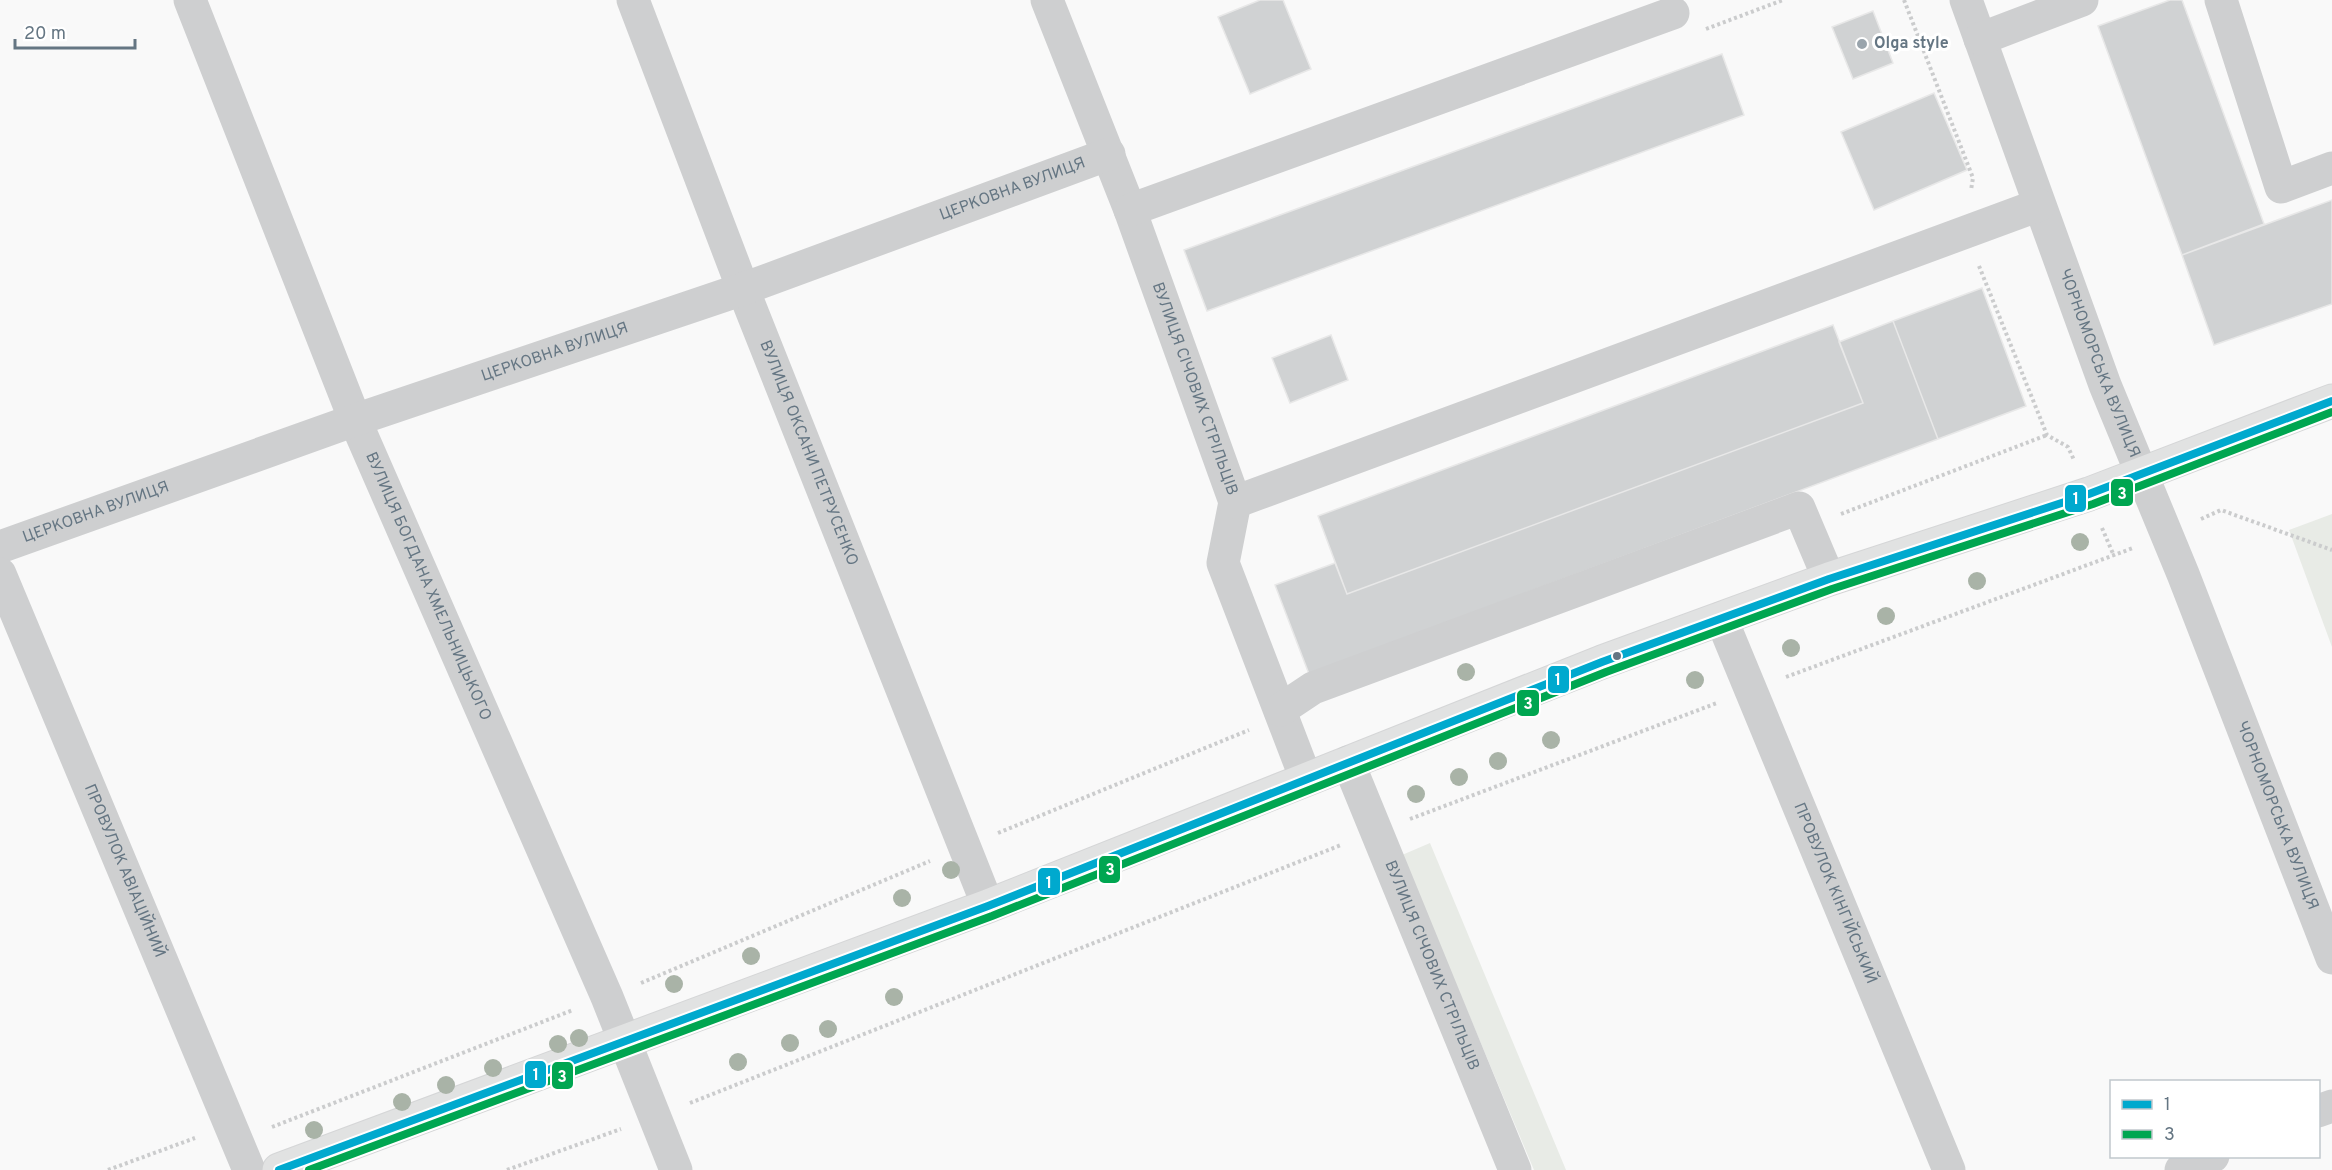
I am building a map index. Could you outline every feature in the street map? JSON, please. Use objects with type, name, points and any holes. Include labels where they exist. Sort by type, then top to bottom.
[{"type":"main road","points":[[279,1170],[988,906],[1348,762],[1721,618],[1829,579],[2142,475],[2332,401]]},
{"type":"street","name":"ВУЛИЦЯ БОГДАНА ХМЕЛЬНИЦЬКОГО","points":[[190,0],[355,420],[607,997],[676,1170]]},
{"type":"street","name":"ВУЛИЦЯ ОКСАНИ ПЕТРУСЕНКО","points":[[633,0],[744,289],[988,906]]},
{"type":"street","name":"ВУЛИЦЯ СІЧОВИХ СТРІЛЬЦІВ","points":[[1047,0],[1130,210],[1235,502],[1223,563],[1306,779]]},
{"type":"street","name":"ЧОРНОМОРСЬКА ВУЛИЦЯ","points":[[1966,0],[2104,385],[2183,574],[2332,958]]},
{"type":"street","points":[[1980,39],[2082,0]]},
{"type":"street","points":[[2221,0],[2281,187],[2332,168]]},
{"type":"street","points":[[1130,210],[1673,13]]},
{"type":"street","name":"ЦЕРКОВНА ВУЛИЦЯ","points":[[0,547],[355,420],[744,289],[1109,154]]},
{"type":"street","points":[[1235,502],[2039,205]]},
{"type":"street","points":[[1280,710],[1313,688],[1799,508],[1829,579]]},
{"type":"street","name":"ПРОВУЛОК АВІАЦІЙНИЙ","points":[[0,574],[249,1170]]},
{"type":"street","name":"ПРОВУЛОК КІНГІЙСЬКИЙ","points":[[1721,618],[1949,1170]]},
{"type":"street","name":"ВУЛИЦЯ СІЧОВИХ СТРІЛЬЦІВ","points":[[1348,762],[1515,1170]]},
{"type":"street","points":[[2181,1170],[2208,1158]]},
{"type":"path","points":[[1673,13],[1705,30],[1783,0]]},
{"type":"path","points":[[1904,0],[1973,178],[1965,232],[2048,435]]},
{"type":"path","points":[[2221,510],[2332,550]]},
{"type":"path","points":[[507,1170],[654,1117],[1376,831],[2114,556]]},
{"type":"path","points":[[108,1170],[199,1136],[237,1140],[607,997],[1262,724],[1280,710]]},
{"type":"shaded area","points":[[2332,514],[2332,647],[2289,530]]},
{"type":"shaded area","points":[[1430,843],[1566,1170],[1534,1170],[1402,855]]},
{"type":"building","points":[[1260,0],[1283,0],[1311,69],[1250,94],[1218,17]]},
{"type":"building","points":[[2170,0],[2182,0],[2264,224],[2182,255],[2098,26]]},
{"type":"building","points":[[1873,11],[1893,63],[1853,79],[1832,27]]},
{"type":"building","points":[[1722,54],[1744,115],[1207,311],[1184,250]]},
{"type":"building","points":[[1934,93],[1967,170],[1874,210],[1841,132]]},
{"type":"building","points":[[2332,200],[2332,304],[2214,345],[2182,255]]},
{"type":"building","points":[[1982,288],[2026,406],[1938,439],[1893,321]]},
{"type":"building","points":[[1893,321],[1938,439],[1309,674],[1275,585],[1335,563],[1347,594],[1863,403],[1839,342]]},
{"type":"building","points":[[1833,325],[1863,403],[1347,594],[1318,516]]},
{"type":"building","points":[[1331,335],[1348,380],[1290,403],[1272,358]]},
{"type":"transit line","name":"1","points":[[279,1170],[988,906],[1602,662],[1829,579],[2089,494],[2332,401]]},
{"type":"transit line","name":"3","points":[[309,1170],[992,916],[1606,672],[1832,589],[2093,504],[2332,412]]},
{"type":"place","name":"Olga style","points":[[1862,44]]}]
